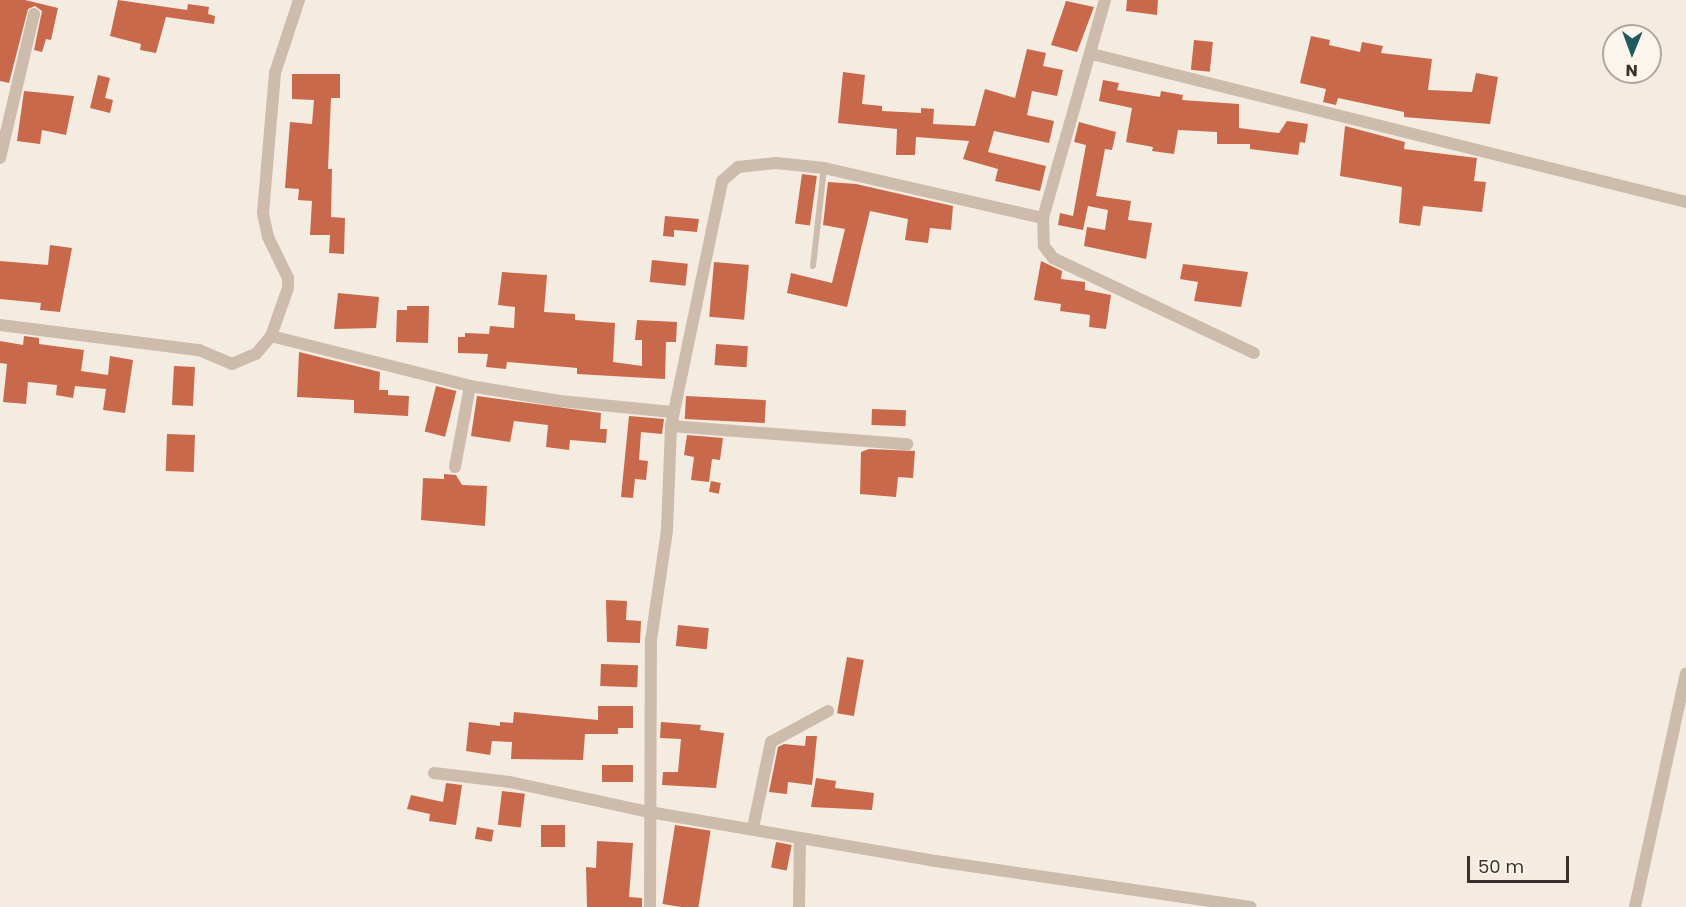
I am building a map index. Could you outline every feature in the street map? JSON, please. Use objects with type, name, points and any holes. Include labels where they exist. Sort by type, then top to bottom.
[{"type":"street","points":[[0,325],[199,350],[232,364],[255,354],[271,336],[288,288],[288,278],[264,225],[274,73],[299,0]]},
{"type":"street","points":[[1104,0],[1092,54],[1044,218],[1044,246],[1053,258],[1254,353]]},
{"type":"street","points":[[0,158],[34,14]]},
{"type":"street","points":[[1092,54],[1686,202]]},
{"type":"street","points":[[650,907],[651,640],[667,530],[672,412],[718,190],[726,174],[738,166],[776,163],[824,168],[1044,218]]},
{"type":"street","points":[[271,336],[470,386],[560,401],[672,412]]},
{"type":"street","points":[[455,467],[470,386]]},
{"type":"street","points":[[671,426],[907,444]]},
{"type":"street","points":[[1635,907],[1686,674]]},
{"type":"street","points":[[753,828],[771,742],[828,711]]},
{"type":"street","points":[[434,773],[510,782],[649,812],[753,828],[800,839],[1251,907]]},
{"type":"street","points":[[799,907],[800,839]]},
{"type":"lane","points":[[813,266],[824,168]]},
{"type":"building","points":[[0,0],[25,0],[58,8],[51,40],[46,39],[42,52],[34,50],[42,11],[35,6],[28,9],[9,83],[0,81]]},
{"type":"building","points":[[118,0],[187,10],[188,4],[209,7],[208,14],[215,16],[214,24],[166,17],[156,53],[140,50],[141,44],[110,36]]},
{"type":"building","points":[[1127,0],[1158,0],[1157,15],[1126,11]]},
{"type":"building","points":[[1066,1],[1094,7],[1077,52],[1051,45]]},
{"type":"building","points":[[1311,36],[1330,40],[1329,45],[1360,52],[1362,42],[1383,46],[1381,53],[1432,59],[1428,90],[1472,92],[1476,73],[1498,77],[1490,124],[1404,117],[1404,112],[1338,98],[1336,105],[1323,102],[1326,89],[1300,83]]},
{"type":"building","points":[[1194,40],[1213,42],[1210,72],[1191,70]]},
{"type":"building","points":[[1027,49],[1046,53],[1043,66],[1063,70],[1057,96],[1032,91],[1027,115],[1054,121],[1049,143],[994,131],[988,152],[1046,166],[1040,191],[995,181],[998,169],[963,159],[969,141],[916,137],[915,155],[896,155],[897,129],[838,123],[843,72],[865,75],[862,104],[882,106],[882,111],[921,113],[921,108],[934,109],[933,124],[975,126],[985,89],[1015,98]]},
{"type":"building","points":[[292,74],[340,74],[340,98],[331,98],[328,169],[332,169],[331,217],[345,218],[344,254],[329,253],[330,235],[310,235],[312,201],[298,200],[299,189],[285,188],[290,122],[312,124],[314,100],[292,99]]},
{"type":"building","points":[[98,75],[110,78],[105,98],[113,100],[110,113],[90,108]]},
{"type":"building","points":[[1103,80],[1119,83],[1117,90],[1160,97],[1161,91],[1183,95],[1182,100],[1239,104],[1239,128],[1279,133],[1287,121],[1308,124],[1305,143],[1300,142],[1298,155],[1250,149],[1250,144],[1217,144],[1217,132],[1178,130],[1174,154],[1152,151],[1153,147],[1126,142],[1132,108],[1099,101]]},
{"type":"building","points":[[24,91],[74,96],[66,135],[42,130],[40,144],[17,141]]},
{"type":"building","points":[[1079,122],[1116,132],[1112,150],[1105,149],[1096,196],[1131,201],[1128,220],[1152,223],[1146,259],[1084,246],[1087,227],[1105,230],[1108,210],[1088,206],[1083,230],[1058,225],[1060,213],[1073,216],[1086,145],[1074,142]]},
{"type":"building","points":[[1345,126],[1405,142],[1404,149],[1477,158],[1474,181],[1486,182],[1482,212],[1423,206],[1420,226],[1399,223],[1402,187],[1340,176]]},
{"type":"building","points":[[802,174],[817,176],[810,226],[795,224]]},
{"type":"building","points":[[828,182],[856,184],[953,206],[951,230],[930,228],[928,243],[905,240],[908,219],[870,211],[847,307],[787,293],[791,273],[832,283],[845,229],[823,225]]},
{"type":"building","points":[[665,216],[699,219],[697,232],[674,230],[674,237],[663,236]]},
{"type":"building","points":[[50,245],[72,248],[60,312],[40,310],[41,303],[0,299],[0,261],[48,265]]},
{"type":"building","points":[[652,260],[688,264],[686,286],[650,282]]},
{"type":"building","points":[[1041,261],[1062,271],[1061,279],[1085,282],[1085,290],[1111,295],[1106,329],[1089,327],[1090,315],[1060,311],[1061,304],[1034,300]]},
{"type":"building","points":[[714,262],[749,265],[744,320],[709,317]]},
{"type":"building","points":[[1183,264],[1248,272],[1241,307],[1194,301],[1198,282],[1180,279]]},
{"type":"building","points":[[502,272],[547,275],[544,312],[575,314],[575,320],[615,323],[613,362],[642,366],[642,340],[635,340],[637,320],[677,322],[676,342],[666,342],[665,379],[577,374],[577,368],[507,362],[506,369],[486,367],[488,354],[458,353],[458,337],[465,337],[465,333],[489,334],[490,326],[514,328],[515,307],[498,305]]},
{"type":"building","points":[[338,293],[379,297],[376,328],[334,329]]},
{"type":"building","points":[[407,306],[429,306],[428,343],[396,342],[397,310],[407,310]]},
{"type":"building","points":[[24,336],[39,338],[39,344],[84,350],[81,371],[108,375],[110,356],[133,360],[125,413],[103,410],[106,389],[75,386],[73,398],[56,395],[57,385],[28,382],[26,404],[3,402],[7,364],[0,363],[0,341],[23,345]]},
{"type":"building","points":[[716,344],[748,346],[746,367],[715,365]]},
{"type":"building","points":[[299,352],[380,372],[379,390],[388,390],[388,395],[409,396],[408,416],[354,413],[354,400],[297,397]]},
{"type":"building","points":[[174,366],[195,367],[193,406],[172,405]]},
{"type":"building","points":[[436,386],[456,391],[445,437],[425,432]]},
{"type":"building","points":[[477,396],[601,413],[600,429],[607,429],[606,443],[570,440],[569,450],[546,447],[548,425],[514,421],[510,442],[471,436]]},
{"type":"building","points":[[686,396],[766,400],[765,423],[685,419]]},
{"type":"building","points":[[872,409],[906,410],[905,426],[871,425]]},
{"type":"building","points":[[629,416],[664,419],[662,434],[641,432],[639,460],[648,461],[646,480],[635,479],[633,498],[621,497]]},
{"type":"building","points":[[167,434],[195,435],[194,472],[166,471]]},
{"type":"building","points":[[687,435],[723,438],[720,460],[712,459],[709,482],[691,480],[694,457],[684,455]]},
{"type":"building","points":[[869,449],[915,451],[913,478],[898,477],[896,497],[860,494],[861,452]]},
{"type":"building","points":[[444,474],[456,475],[462,485],[487,486],[485,526],[421,520],[423,478],[444,479]]},
{"type":"building","points":[[711,481],[721,483],[719,494],[709,492]]},
{"type":"building","points":[[606,600],[627,601],[626,620],[641,621],[640,643],[607,642]]},
{"type":"building","points":[[678,625],[709,628],[707,649],[676,646]]},
{"type":"building","points":[[847,657],[864,660],[854,716],[837,713]]},
{"type":"building","points":[[601,664],[638,665],[637,687],[600,686]]},
{"type":"building","points":[[598,706],[633,706],[633,728],[618,728],[618,734],[585,734],[583,760],[511,759],[512,742],[492,741],[490,755],[466,751],[469,722],[500,726],[500,722],[513,723],[514,712],[598,720]]},
{"type":"building","points":[[661,722],[701,725],[700,730],[724,733],[716,788],[662,785],[663,772],[678,772],[681,739],[660,738]]},
{"type":"building","points":[[806,736],[817,736],[812,785],[788,782],[787,794],[769,792],[778,747],[784,744],[805,746]]},
{"type":"building","points":[[602,765],[633,765],[633,782],[602,782]]},
{"type":"building","points":[[816,778],[836,781],[835,788],[874,793],[872,810],[811,807]]},
{"type":"building","points":[[446,783],[462,785],[456,825],[429,821],[430,814],[407,809],[411,795],[443,802]]},
{"type":"building","points":[[502,791],[525,794],[521,828],[498,825]]},
{"type":"building","points":[[541,825],[565,825],[565,847],[541,847]]},
{"type":"building","points":[[675,825],[711,831],[698,907],[662,904]]},
{"type":"building","points":[[477,827],[494,830],[492,842],[475,839]]},
{"type":"building","points":[[597,841],[633,843],[629,897],[642,898],[642,907],[587,907],[586,867],[596,868]]},
{"type":"building","points":[[776,842],[792,845],[787,871],[771,868]]}]
